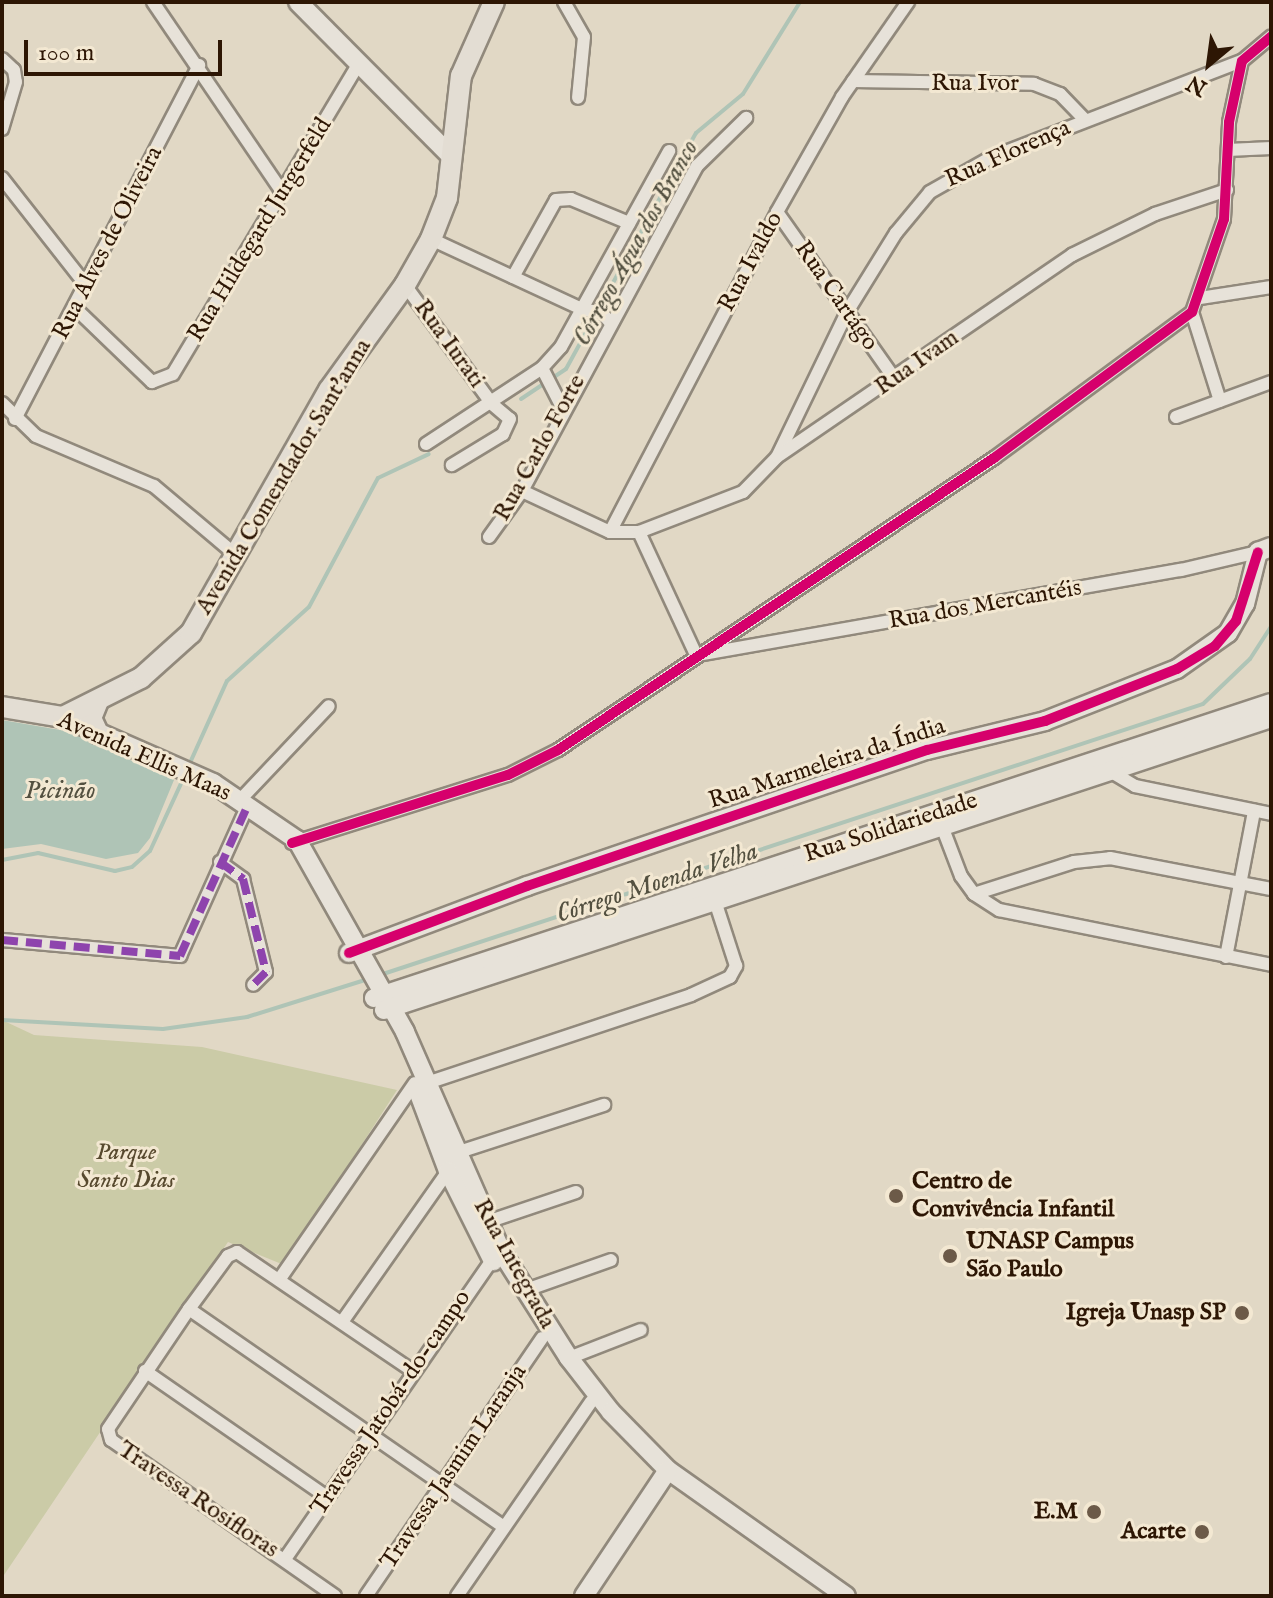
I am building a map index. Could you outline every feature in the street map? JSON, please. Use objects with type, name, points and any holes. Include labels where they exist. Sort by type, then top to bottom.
[{"type":"main road","points":[[298,2],[451,156]]},
{"type":"main road","name":"Avenida Comendador Sant'anna","points":[[63,717],[141,678],[177,648],[237,556],[329,390],[405,285],[431,239],[447,198],[461,76],[487,5]]},
{"type":"main road","name":"Rua Marmeleira da Índia","points":[[356,956],[527,886],[927,750],[1045,721],[1177,669],[1215,646],[1236,621],[1265,549]]},
{"type":"main road","points":[[98,701],[91,718],[98,733]]},
{"type":"main road","name":"Rua Solidariedade","points":[[940,819],[1110,771],[1260,722],[1271,703]]},
{"type":"main road","name":"Avenida Ellis Maas","points":[[2,707],[63,717],[213,783],[278,826],[295,842]]},
{"type":"main road","name":"Rua Solidariedade","points":[[380,997],[940,819],[1260,722]]},
{"type":"main road","name":"Rua Integrada","points":[[295,842],[380,997],[456,1153],[487,1222],[496,1254],[526,1290],[569,1358],[664,1475],[846,1596]]},
{"type":"main road","name":"Rua Integrada","points":[[421,1083],[448,1171],[542,1338],[591,1402],[664,1475],[826,1596]]},
{"type":"main road","points":[[584,1596],[664,1475]]},
{"type":"street","points":[[153,2],[199,65],[282,192]]},
{"type":"street","points":[[564,2],[584,37],[578,98]]},
{"type":"street","name":"Rua Ivaldo","points":[[610,532],[777,212],[853,81],[908,2]]},
{"type":"street","name":"Rua Florença","points":[[777,457],[847,312],[896,233],[930,192],[963,170],[1084,119],[1242,61],[1271,37]]},
{"type":"street","points":[[2,59],[14,70],[16,82],[2,129]]},
{"type":"street","points":[[295,842],[532,765],[994,458],[1192,312],[1200,298],[1221,230],[1227,190],[1228,150],[1242,61]]},
{"type":"street","name":"Rua Alves de Oliveira","points":[[15,419],[199,65]]},
{"type":"street","name":"Rua Hildegard Jurgerfeld","points":[[75,308],[152,382],[166,380],[179,367],[358,65]]},
{"type":"street","name":"Rua Ivor","points":[[853,81],[1034,84],[1060,94],[1084,119]]},
{"type":"street","name":"Rua Carlo Forte","points":[[489,537],[522,491],[609,320],[697,166],[746,118]]},
{"type":"street","points":[[1228,150],[1271,148]]},
{"type":"street","points":[[426,444],[544,371],[587,310],[629,223],[669,151]]},
{"type":"street","points":[[2,178],[86,285]]},
{"type":"street","name":"Rua Ivam","points":[[610,532],[639,532],[743,492],[777,457],[1072,255],[1155,214],[1227,190]]},
{"type":"street","points":[[513,277],[556,200],[571,199],[629,223]]},
{"type":"street","name":"Rua Cartágo","points":[[777,212],[895,379]]},
{"type":"street","points":[[431,239],[609,320]]},
{"type":"street","name":"Rua Iurati","points":[[405,285],[492,404],[510,419],[508,429],[452,465]]},
{"type":"street","points":[[1200,298],[1271,287]]},
{"type":"street","points":[[1192,312],[1220,401]]},
{"type":"street","points":[[544,371],[563,409]]},
{"type":"street","points":[[1176,417],[1271,382]]},
{"type":"street","points":[[2,403],[15,419],[36,436],[154,486],[237,556]]},
{"type":"street","points":[[522,491],[610,532]]},
{"type":"street","points":[[639,532],[696,655]]},
{"type":"street","name":"Rua dos Mercantéis","points":[[696,655],[1166,573],[1265,549]]},
{"type":"street","points":[[2,940],[180,956],[244,802],[329,706]]},
{"type":"street","points":[[1110,771],[1135,786],[1271,814]]},
{"type":"street","points":[[1226,957],[1254,811]]},
{"type":"street","points":[[940,819],[961,876],[974,894],[999,910],[1036,921],[1271,965]]},
{"type":"street","points":[[974,894],[1091,859],[1124,859],[1271,889]]},
{"type":"street","points":[[220,862],[243,879],[266,972],[253,985]]},
{"type":"street","points":[[279,1280],[421,1083],[691,995],[730,977],[736,966],[713,893]]},
{"type":"street","points":[[456,1153],[604,1105]]},
{"type":"street","points":[[342,1322],[448,1171]]},
{"type":"street","points":[[487,1222],[576,1192]]},
{"type":"street","name":"Travessa Rosifloras","points":[[335,1596],[109,1437],[111,1423],[189,1309],[234,1253],[413,1371]]},
{"type":"street","name":"Travessa Jatobá-do-campo","points":[[285,1559],[496,1254]]},
{"type":"street","points":[[526,1290],[611,1260]]},
{"type":"street","points":[[189,1309],[441,1487],[504,1527]]},
{"type":"street","points":[[569,1358],[641,1330]]},
{"type":"street","name":"Travessa Jasmim Laranja","points":[[366,1596],[542,1338]]},
{"type":"street","points":[[145,1371],[327,1497]]},
{"type":"street","points":[[457,1596],[591,1402]]},
{"type":"green space","name":"Parque Santo Dias","points":[[2,1020],[34,1035],[202,1047],[397,1090],[284,1265],[228,1242],[2,1578]]},
{"type":"water","name":"Picinão","points":[[2,720],[66,731],[174,780],[150,838],[138,853],[106,859],[41,844],[2,849]]},
{"type":"waterway","name":"Córrego Água dos Branco","points":[[599,308],[696,133],[743,94],[800,2]]},
{"type":"waterway","name":"Córrego Água dos Branco","points":[[521,399],[566,369],[595,316]]},
{"type":"waterway","name":"Córrego Água dos Branco","points":[[189,765],[227,681],[309,607],[378,478],[429,454]]},
{"type":"waterway","name":"Córrego Moenda Velha","points":[[380,975],[1203,704],[1250,659],[1271,627]]},
{"type":"waterway","name":"Córrego Água dos Branco","points":[[2,860],[38,853],[115,871],[132,867],[150,851],[184,777]]},
{"type":"waterway","name":"Córrego Moenda Velha","points":[[2,1020],[163,1029],[247,1017],[368,979]]},
{"type":"marked path","points":[[2,940],[180,956],[248,805]]},
{"type":"marked path","points":[[220,862],[243,879],[266,972],[253,985]]},
{"type":"cycle path","points":[[292,843],[508,775],[558,750],[994,458],[1192,312],[1224,219],[1229,122],[1242,61],[1271,37]]},
{"type":"cycle path","points":[[349,953],[527,886],[927,750],[1045,721],[1177,669],[1215,646],[1236,621],[1258,552]]},
{"type":"place","name":"Centro de Convivência Infantil","points":[[896,1196]]},
{"type":"place","name":"UNASP Campus São Paulo","points":[[950,1256]]},
{"type":"place","name":"Igreja Unasp SP","points":[[1242,1313]]},
{"type":"place","name":"E.M","points":[[1094,1512]]},
{"type":"place","name":"Acarte","points":[[1202,1532]]}]
